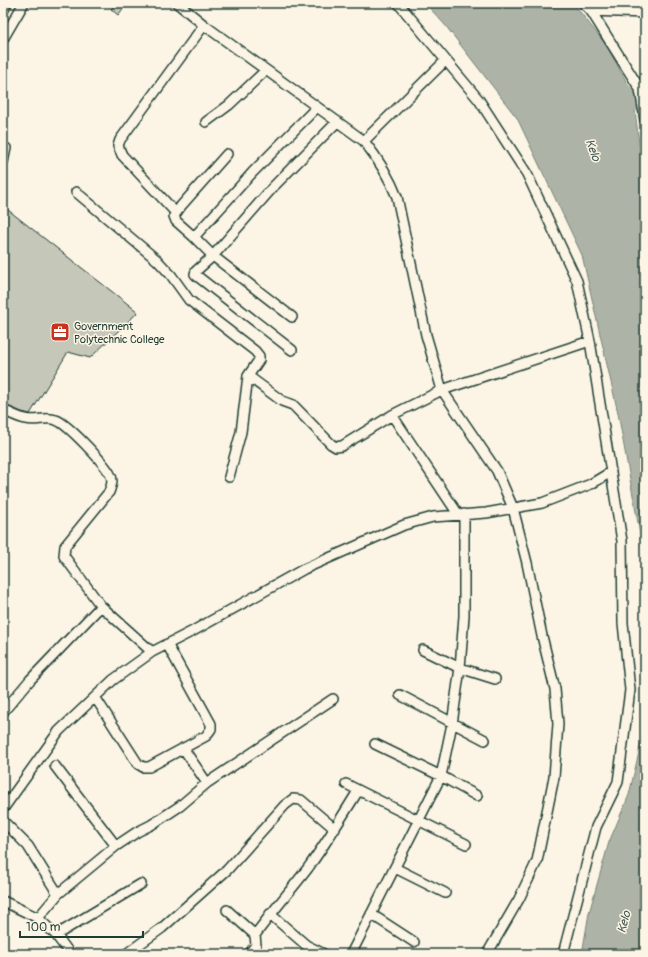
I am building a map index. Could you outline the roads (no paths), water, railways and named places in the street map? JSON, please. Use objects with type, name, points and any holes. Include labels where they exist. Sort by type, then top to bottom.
[{"type":"street","points":[[3,10],[7,3]]},
{"type":"street","points":[[3,39],[24,3]]},
{"type":"street","points":[[177,3],[204,25],[364,142],[376,156],[391,180],[397,197],[426,335],[442,390],[496,471],[513,508],[527,563],[542,636],[556,689],[558,724],[554,777],[537,861],[519,899],[487,954]]},
{"type":"street","points":[[398,3],[480,100],[527,174],[577,281],[590,341],[622,541],[623,623],[630,690],[618,782],[596,827],[562,954]]},
{"type":"street","points":[[583,3],[591,11],[640,89],[645,120]]},
{"type":"street","points":[[591,11],[645,13]]},
{"type":"street","points":[[176,213],[122,155],[118,146],[120,140],[204,25]]},
{"type":"street","points":[[364,142],[446,61]]},
{"type":"street","points":[[206,122],[229,105],[266,70]]},
{"type":"street","points":[[194,238],[253,172],[316,108]]},
{"type":"street","points":[[292,350],[195,274],[196,271],[213,256],[274,186],[337,122]]},
{"type":"street","points":[[3,162],[6,148]]},
{"type":"street","points":[[227,154],[176,213],[174,216],[176,221],[213,256],[292,316]]},
{"type":"street","points":[[76,192],[157,260],[171,275],[189,300],[255,351],[258,356],[259,360],[248,376],[241,432],[229,477]]},
{"type":"street","points":[[248,376],[282,401],[293,405],[331,444],[336,447],[342,446],[392,415],[442,390],[590,341]]},
{"type":"street","points":[[3,410],[27,420],[44,418],[56,420],[66,426],[86,446],[111,475],[112,483],[109,492],[65,546],[64,556],[101,606],[152,652]]},
{"type":"street","points":[[351,954],[441,776],[452,724],[460,668],[464,616],[461,514],[392,415]]},
{"type":"street","points":[[3,809],[59,731],[113,680],[152,652],[304,569],[404,525],[433,516],[486,513],[542,502],[591,484],[611,472]]},
{"type":"street","points":[[3,712],[30,680],[101,606]]},
{"type":"street","points":[[95,697],[138,764],[143,767],[149,767],[206,736],[211,730],[211,724],[167,644]]},
{"type":"street","points":[[423,650],[460,668],[494,679]]},
{"type":"street","points":[[400,696],[485,740]]},
{"type":"street","points":[[38,918],[58,894],[116,846],[180,806],[208,783],[333,699]]},
{"type":"street","points":[[375,744],[441,776],[477,796]]},
{"type":"street","points":[[183,748],[208,783]]},
{"type":"street","points":[[55,766],[116,846]]},
{"type":"street","points":[[346,784],[466,844]]},
{"type":"street","points":[[249,954],[256,945],[255,935],[270,914],[308,868],[335,829],[358,791]]},
{"type":"street","points":[[126,954],[162,928],[227,870],[285,805],[293,799],[301,800],[335,829]]},
{"type":"street","points":[[3,821],[28,846],[58,894]]},
{"type":"street","points":[[394,868],[445,893]]},
{"type":"street","points":[[56,935],[141,884]]},
{"type":"street","points":[[3,900],[38,918],[56,935],[70,954]]},
{"type":"street","points":[[227,910],[255,935]]},
{"type":"street","points":[[270,914],[306,945],[324,954]]},
{"type":"street","points":[[371,914],[414,942]]},
{"type":"water","name":"Kelo","points":[[425,3],[573,3],[607,46],[633,94],[639,143],[645,157],[645,595],[644,556],[618,413],[582,255],[517,118],[445,25]]},
{"type":"water","name":"Kelo","points":[[645,726],[645,954],[582,954],[589,913],[609,842],[629,795]]},
{"type":"waterway","points":[[619,86],[637,103],[645,105]]},
{"type":"place","name":"Government Polytechnic College","points":[[60,332]]}]
